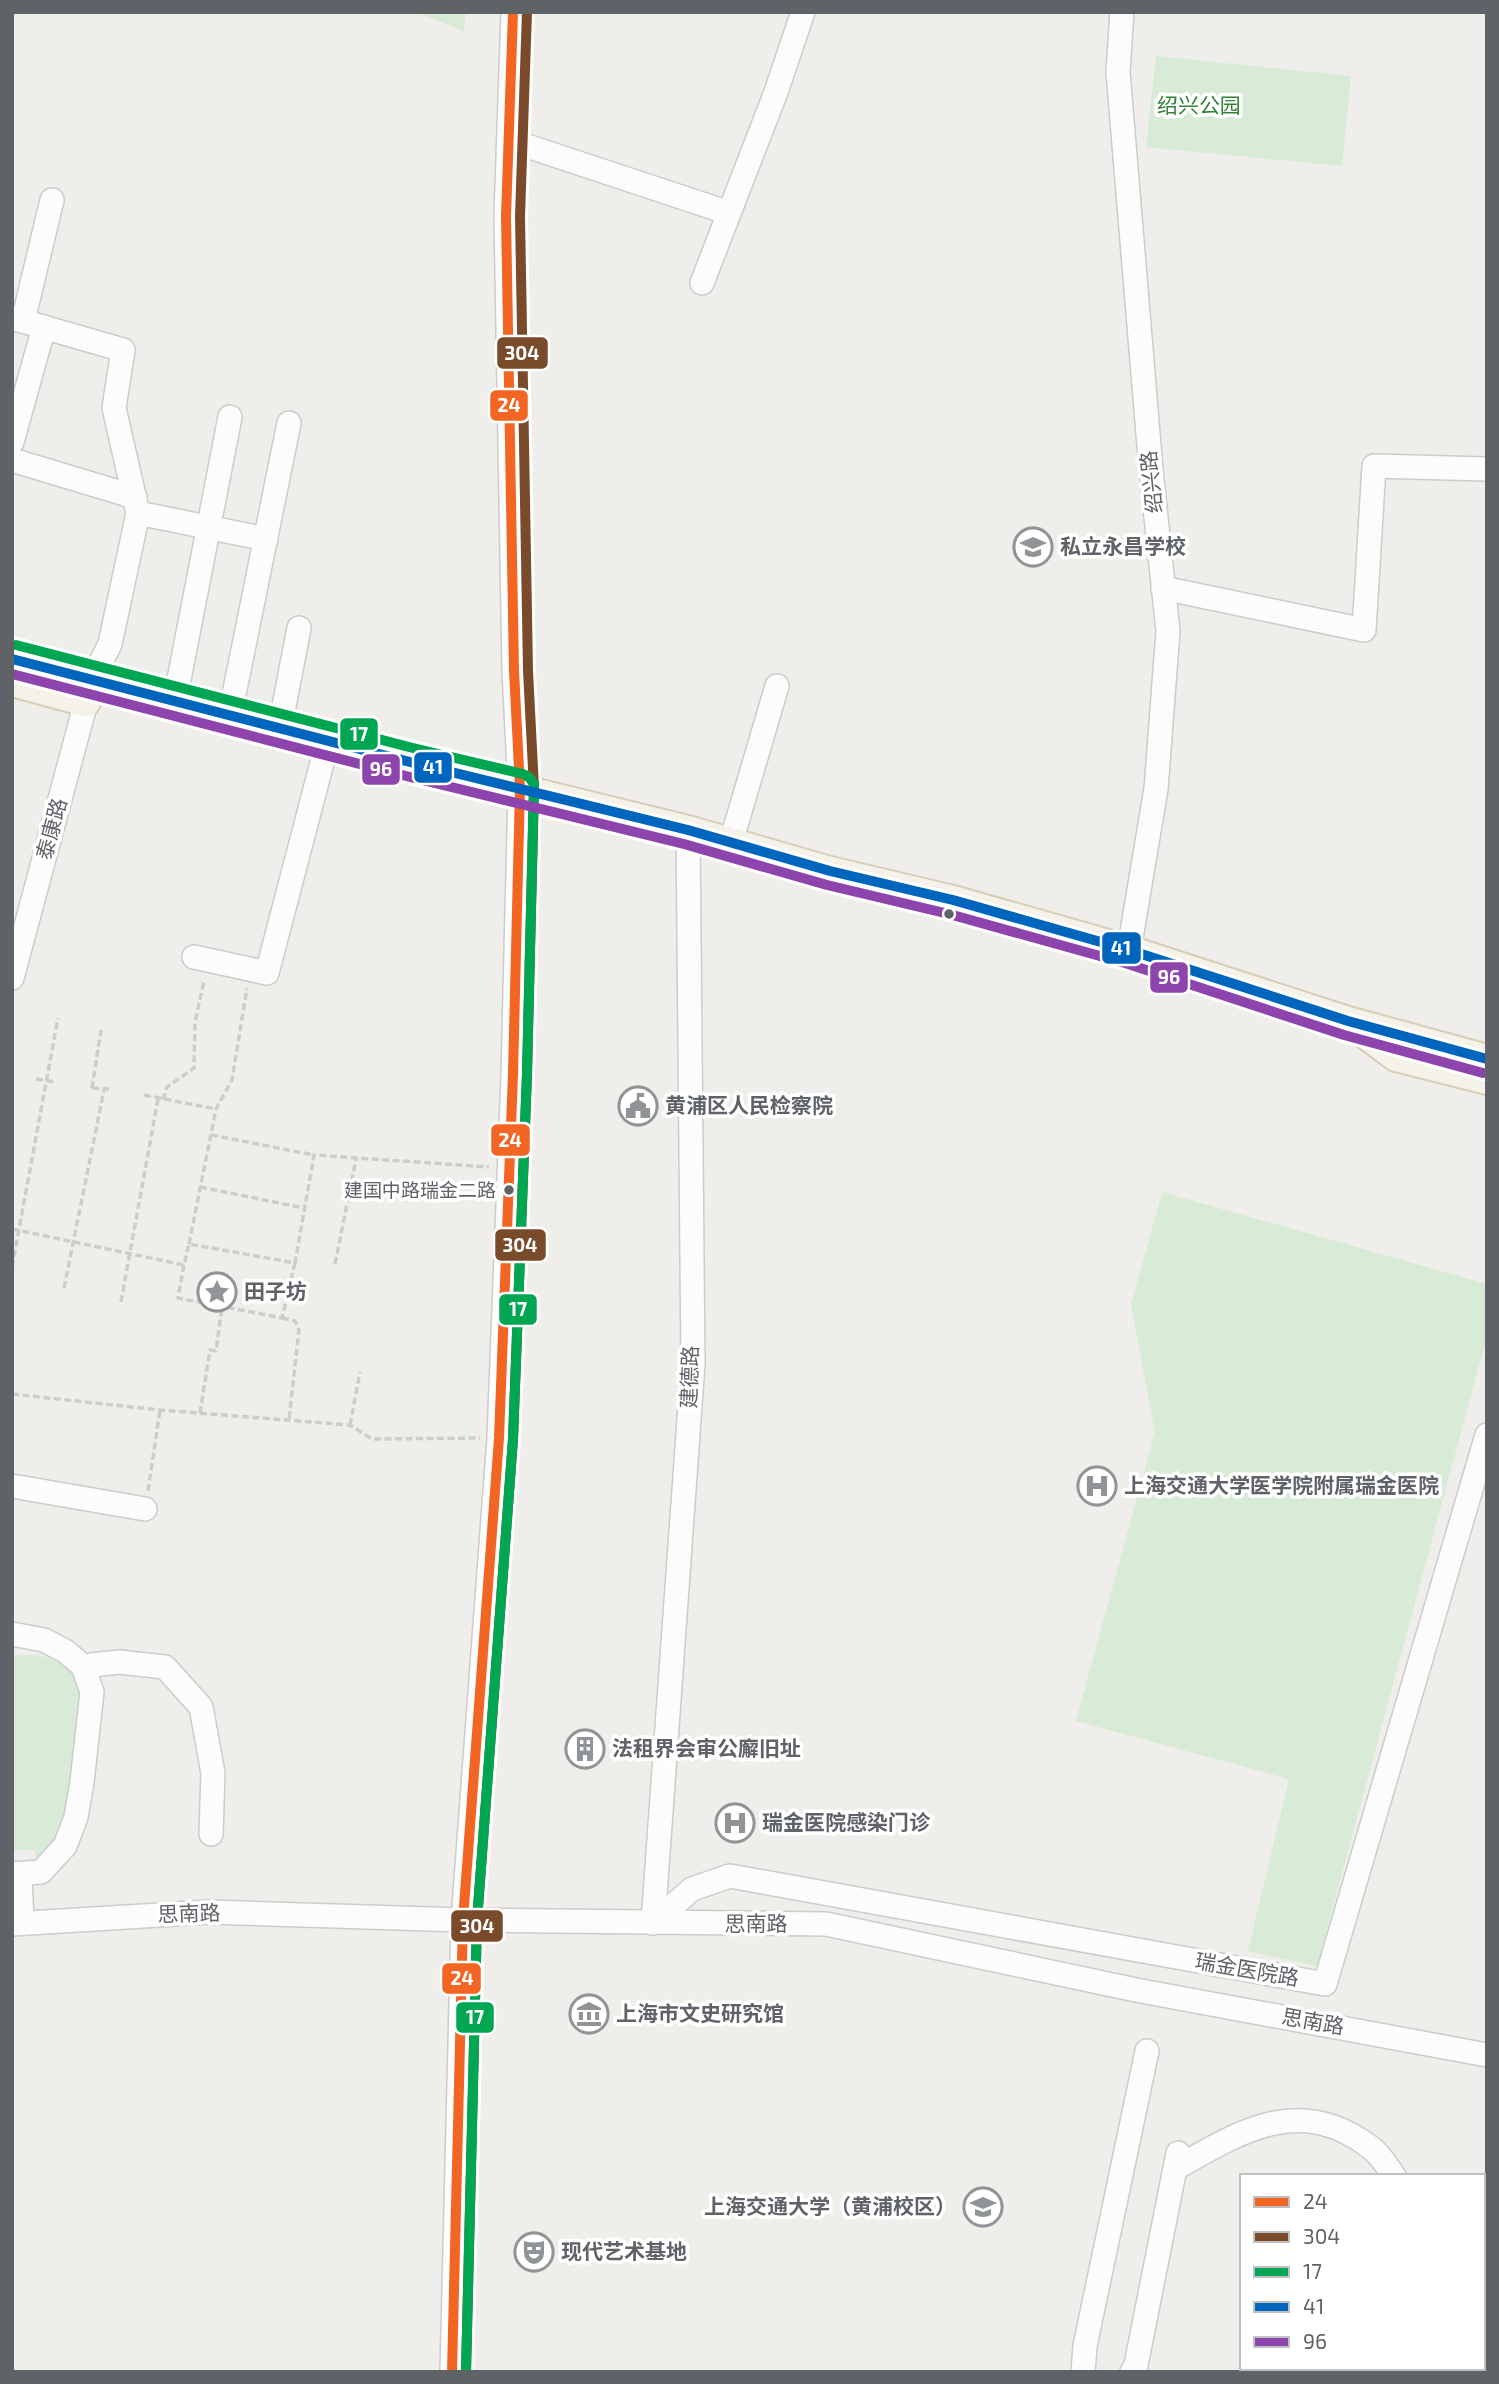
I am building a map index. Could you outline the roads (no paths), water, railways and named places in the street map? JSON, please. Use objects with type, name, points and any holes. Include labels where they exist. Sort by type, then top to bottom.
[{"type":"main road","points":[[12,659],[89,691]]},
{"type":"main road","points":[[12,682],[176,700],[688,830],[1129,950],[1348,1021],[1487,1059]]},
{"type":"main road","points":[[1348,1021],[1396,1057],[1487,1080]]},
{"type":"street","points":[[452,2372],[463,1920],[499,1438],[520,788],[513,671],[506,216],[513,12]]},
{"type":"street","points":[[702,283],[803,12]]},
{"type":"street","name":"绍兴路","points":[[1122,12],[1118,72],[1148,443],[1168,631],[1156,789],[1129,950]]},
{"type":"street","points":[[509,140],[729,213]]},
{"type":"street","points":[[12,442],[26,322],[52,200]]},
{"type":"street","points":[[26,322],[123,350],[114,408],[136,505]]},
{"type":"street","points":[[176,700],[230,417]]},
{"type":"street","points":[[230,714],[289,423]]},
{"type":"street","points":[[12,460],[209,528],[266,539]]},
{"type":"street","points":[[1163,588],[1364,630],[1374,466],[1487,469]]},
{"type":"street","name":"泰康路","points":[[12,978],[89,691],[110,643],[136,505]]},
{"type":"street","points":[[280,727],[299,628]]},
{"type":"street","points":[[731,842],[777,686]]},
{"type":"street","points":[[201,959],[267,973],[328,740]]},
{"type":"street","name":"建德路","points":[[653,1923],[692,1364],[688,830]]},
{"type":"street","name":"瑞金医院路","points":[[653,1923],[692,1889],[730,1876],[1325,1984],[1487,1435]]},
{"type":"street","points":[[12,1486],[145,1509]]},
{"type":"street","points":[[12,1634],[44,1640],[65,1651],[83,1666],[93,1692],[76,1817],[65,1846],[41,1872],[16,1875],[17,1924]]},
{"type":"street","points":[[83,1666],[119,1662],[165,1667],[201,1707],[213,1773],[211,1834]]},
{"type":"street","name":"思南路","points":[[17,1924],[209,1912],[463,1920],[826,1924],[1136,1990],[1487,2054]]},
{"type":"street","points":[[1083,2372],[1085,2346],[1147,2050]]},
{"type":"street","points":[[1132,2372],[1136,2365],[1177,2161],[1231,2136],[1284,2120],[1308,2120],[1336,2126],[1372,2148],[1392,2174]]},
{"type":"place","name":"私立永昌学校","points":[[1033,547]]},
{"type":"place","name":"黄浦区人民检察院","points":[[638,1106]]},
{"type":"place","name":"建国中路瑞金二路","points":[[509,1190]]},
{"type":"place","name":"田子坊","points":[[217,1292]]},
{"type":"place","name":"上海交通大学医学院附属瑞金医院","points":[[1097,1486]]},
{"type":"place","name":"法租界会审公廨旧址","points":[[585,1749]]},
{"type":"place","name":"瑞金医院感染门诊","points":[[735,1823]]},
{"type":"place","name":"上海市文史研究馆","points":[[589,2014]]},
{"type":"place","name":"上海交通大学（黄浦校区）","points":[[983,2207]]},
{"type":"place","name":"现代艺术基地","points":[[534,2252]]},
{"type":"park label","name":"绍兴公园","points":[[1199,106]]}]
